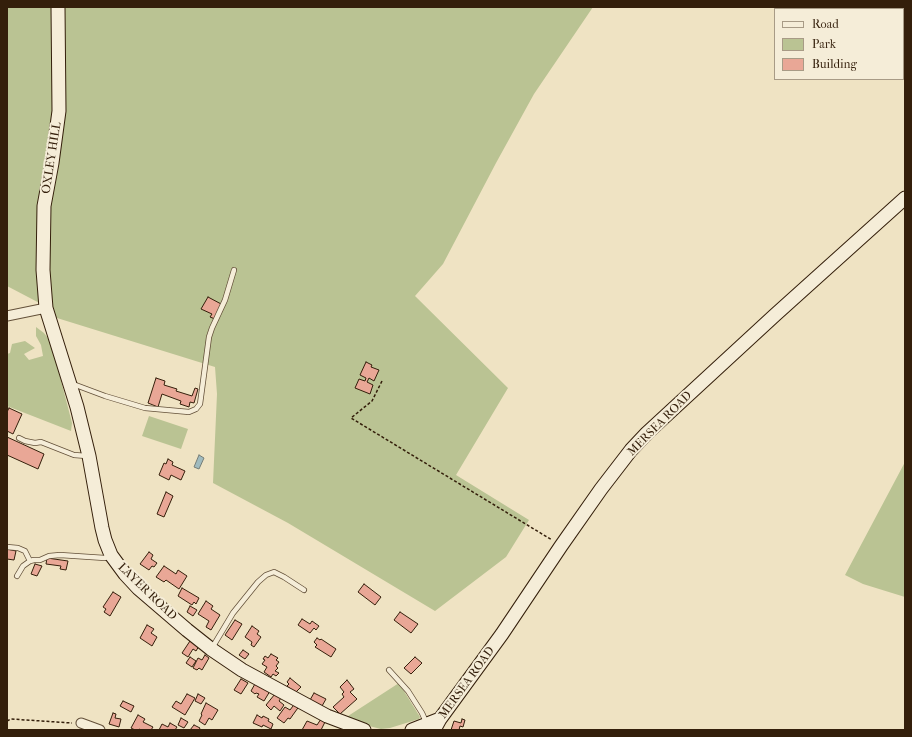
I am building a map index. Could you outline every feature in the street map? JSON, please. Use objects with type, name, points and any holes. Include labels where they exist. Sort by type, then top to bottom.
[{"type":"street","name":"OXLEY HILL","points":[[46,308],[43,270],[44,206],[59,111],[58,7]]},
{"type":"street","name":"MERSEA ROAD","points":[[434,725],[502,634],[561,546],[601,489],[631,450],[647,433],[775,315],[905,198]]},
{"type":"street","points":[[7,316],[46,308]]},
{"type":"street","name":"LAYER ROAD","points":[[46,308],[70,383],[89,456],[105,540],[111,555],[125,574],[138,588],[211,649],[248,673],[345,727],[364,730]]},
{"type":"street","points":[[80,723],[100,730]]},
{"type":"street","points":[[412,730],[434,725]]},
{"type":"lane","points":[[70,383],[105,396],[145,408],[189,412],[196,409],[200,404],[209,336],[225,300],[234,270]]},
{"type":"lane","points":[[19,438],[35,443],[41,442],[74,455],[89,456]]},
{"type":"lane","points":[[7,547],[18,548],[25,551],[30,561]]},
{"type":"lane","points":[[17,576],[23,566],[30,561],[40,560],[46,557],[60,555],[105,558],[111,555]]},
{"type":"lane","points":[[211,649],[234,613],[258,582],[266,575],[274,572],[304,590]]},
{"type":"lane","points":[[389,670],[408,691],[422,713],[434,725]]},
{"type":"path","points":[[382,380],[372,402],[352,418],[561,546]]},
{"type":"path","points":[[7,721],[11,719],[80,723]]},
{"type":"green space","points":[[7,7],[593,7],[534,94],[443,264],[415,296],[508,388],[456,475],[529,520],[506,557],[435,611],[288,523],[213,483],[217,394],[215,367],[57,318],[49,308],[7,286]]},
{"type":"green space","points":[[836,7],[905,7],[905,43],[904,8]]},
{"type":"green space","points":[[36,327],[44,333],[51,342],[72,423],[71,431],[7,406],[7,354],[10,353],[12,344],[25,341],[35,348],[24,354],[29,360],[43,356],[41,345],[36,336]]},
{"type":"green space","points":[[149,416],[188,429],[181,449],[142,436]]},
{"type":"green space","points":[[905,462],[905,597],[863,584],[845,575]]},
{"type":"green space","points":[[399,683],[420,717],[419,719],[390,728],[381,729],[345,718]]},
{"type":"water","points":[[199,455],[204,458],[199,469],[194,467]]},
{"type":"building","points":[[208,297],[223,305],[215,319],[210,317],[212,314],[201,309]]},
{"type":"building","points":[[366,362],[372,365],[371,367],[379,370],[374,381],[369,378],[367,382],[373,385],[370,394],[355,388],[359,379],[365,381],[366,378],[360,375]]},
{"type":"building","points":[[156,378],[165,381],[164,385],[177,389],[176,391],[192,396],[195,388],[198,389],[194,403],[190,402],[189,407],[180,404],[181,401],[162,394],[158,407],[148,403]]},
{"type":"building","points":[[9,408],[22,414],[13,434],[7,431],[7,412]]},
{"type":"building","points":[[7,437],[44,454],[38,469],[7,455]]},
{"type":"building","points":[[168,459],[173,462],[172,465],[185,471],[181,480],[171,475],[169,480],[159,475],[164,463],[166,464]]},
{"type":"building","points":[[166,492],[173,496],[164,517],[157,514]]},
{"type":"building","points":[[7,549],[16,551],[14,560],[7,559]]},
{"type":"building","points":[[149,552],[153,555],[151,559],[157,563],[149,570],[140,564]]},
{"type":"building","points":[[47,558],[68,561],[66,570],[60,569],[61,566],[46,564]]},
{"type":"building","points":[[35,564],[42,566],[37,576],[31,574]]},
{"type":"building","points":[[164,566],[176,574],[178,570],[187,576],[179,589],[166,580],[164,582],[156,577]]},
{"type":"building","points":[[364,584],[381,597],[375,605],[358,592]]},
{"type":"building","points":[[182,588],[199,598],[196,604],[194,602],[192,605],[178,596]]},
{"type":"building","points":[[113,592],[121,597],[110,616],[104,612],[106,609],[103,607]]},
{"type":"building","points":[[206,601],[213,606],[211,609],[220,615],[211,630],[206,627],[209,621],[198,614]]},
{"type":"building","points":[[190,606],[197,610],[193,616],[187,612]]},
{"type":"building","points":[[400,612],[418,624],[411,633],[394,620]]},
{"type":"building","points":[[302,619],[310,624],[312,621],[319,626],[316,630],[314,628],[310,633],[298,625]]},
{"type":"building","points":[[235,620],[242,624],[232,640],[225,635]]},
{"type":"building","points":[[147,625],[154,629],[151,633],[157,637],[152,646],[140,638]]},
{"type":"building","points":[[252,626],[259,631],[257,634],[261,637],[254,647],[251,645],[252,642],[245,637]]},
{"type":"building","points":[[317,638],[336,649],[331,657],[315,647],[317,645],[314,642]]},
{"type":"building","points":[[190,641],[199,646],[196,651],[193,649],[188,657],[182,653]]},
{"type":"building","points":[[243,650],[249,654],[245,659],[239,655]]},
{"type":"building","points":[[271,654],[278,658],[276,660],[279,662],[276,666],[278,668],[275,671],[279,673],[276,676],[273,674],[271,677],[264,672],[267,667],[262,664],[265,660],[263,659],[265,656],[268,658]]},
{"type":"building","points":[[205,655],[209,658],[202,670],[199,668],[197,670],[193,668],[198,658],[202,660]]},
{"type":"building","points":[[190,657],[196,661],[192,667],[186,663]]},
{"type":"building","points":[[415,657],[422,663],[411,674],[404,668]]},
{"type":"building","points":[[290,678],[301,687],[295,693],[287,686],[289,684],[287,682]]},
{"type":"building","points":[[241,679],[248,683],[241,694],[234,690]]},
{"type":"building","points":[[347,680],[354,689],[350,692],[357,699],[340,714],[333,707],[344,697],[342,694],[344,692],[340,687]]},
{"type":"building","points":[[256,682],[270,691],[264,701],[257,697],[259,694],[255,694],[251,691]]},
{"type":"building","points":[[314,693],[326,699],[322,706],[310,700]]},
{"type":"building","points":[[187,694],[195,698],[185,715],[172,707],[176,701],[181,704]]},
{"type":"building","points":[[198,694],[205,698],[201,704],[195,701]]},
{"type":"building","points":[[275,694],[281,698],[279,701],[284,705],[280,711],[274,706],[271,710],[266,705]]},
{"type":"building","points":[[123,701],[134,706],[131,712],[120,706]]},
{"type":"building","points":[[296,702],[300,705],[290,719],[288,718],[284,723],[277,718],[285,707],[290,710]]},
{"type":"building","points":[[206,703],[218,710],[212,720],[209,718],[205,725],[199,721]]},
{"type":"building","points":[[113,713],[116,714],[115,718],[121,719],[119,727],[109,724]]},
{"type":"building","points":[[138,715],[145,719],[143,722],[153,727],[151,730],[135,730],[131,728]]},
{"type":"building","points":[[257,715],[262,718],[263,716],[269,719],[268,721],[273,724],[271,729],[263,725],[262,727],[253,723]]},
{"type":"building","points":[[181,718],[188,722],[184,728],[178,725]]},
{"type":"building","points":[[321,719],[325,722],[321,730],[302,730],[307,721],[317,725]]},
{"type":"building","points":[[462,719],[465,720],[463,727],[460,726],[459,730],[451,730],[454,721],[461,723]]},
{"type":"building","points":[[170,723],[177,727],[175,730],[159,730],[162,724],[168,727]]},
{"type":"building","points":[[194,725],[200,728],[199,730],[190,730]]}]
